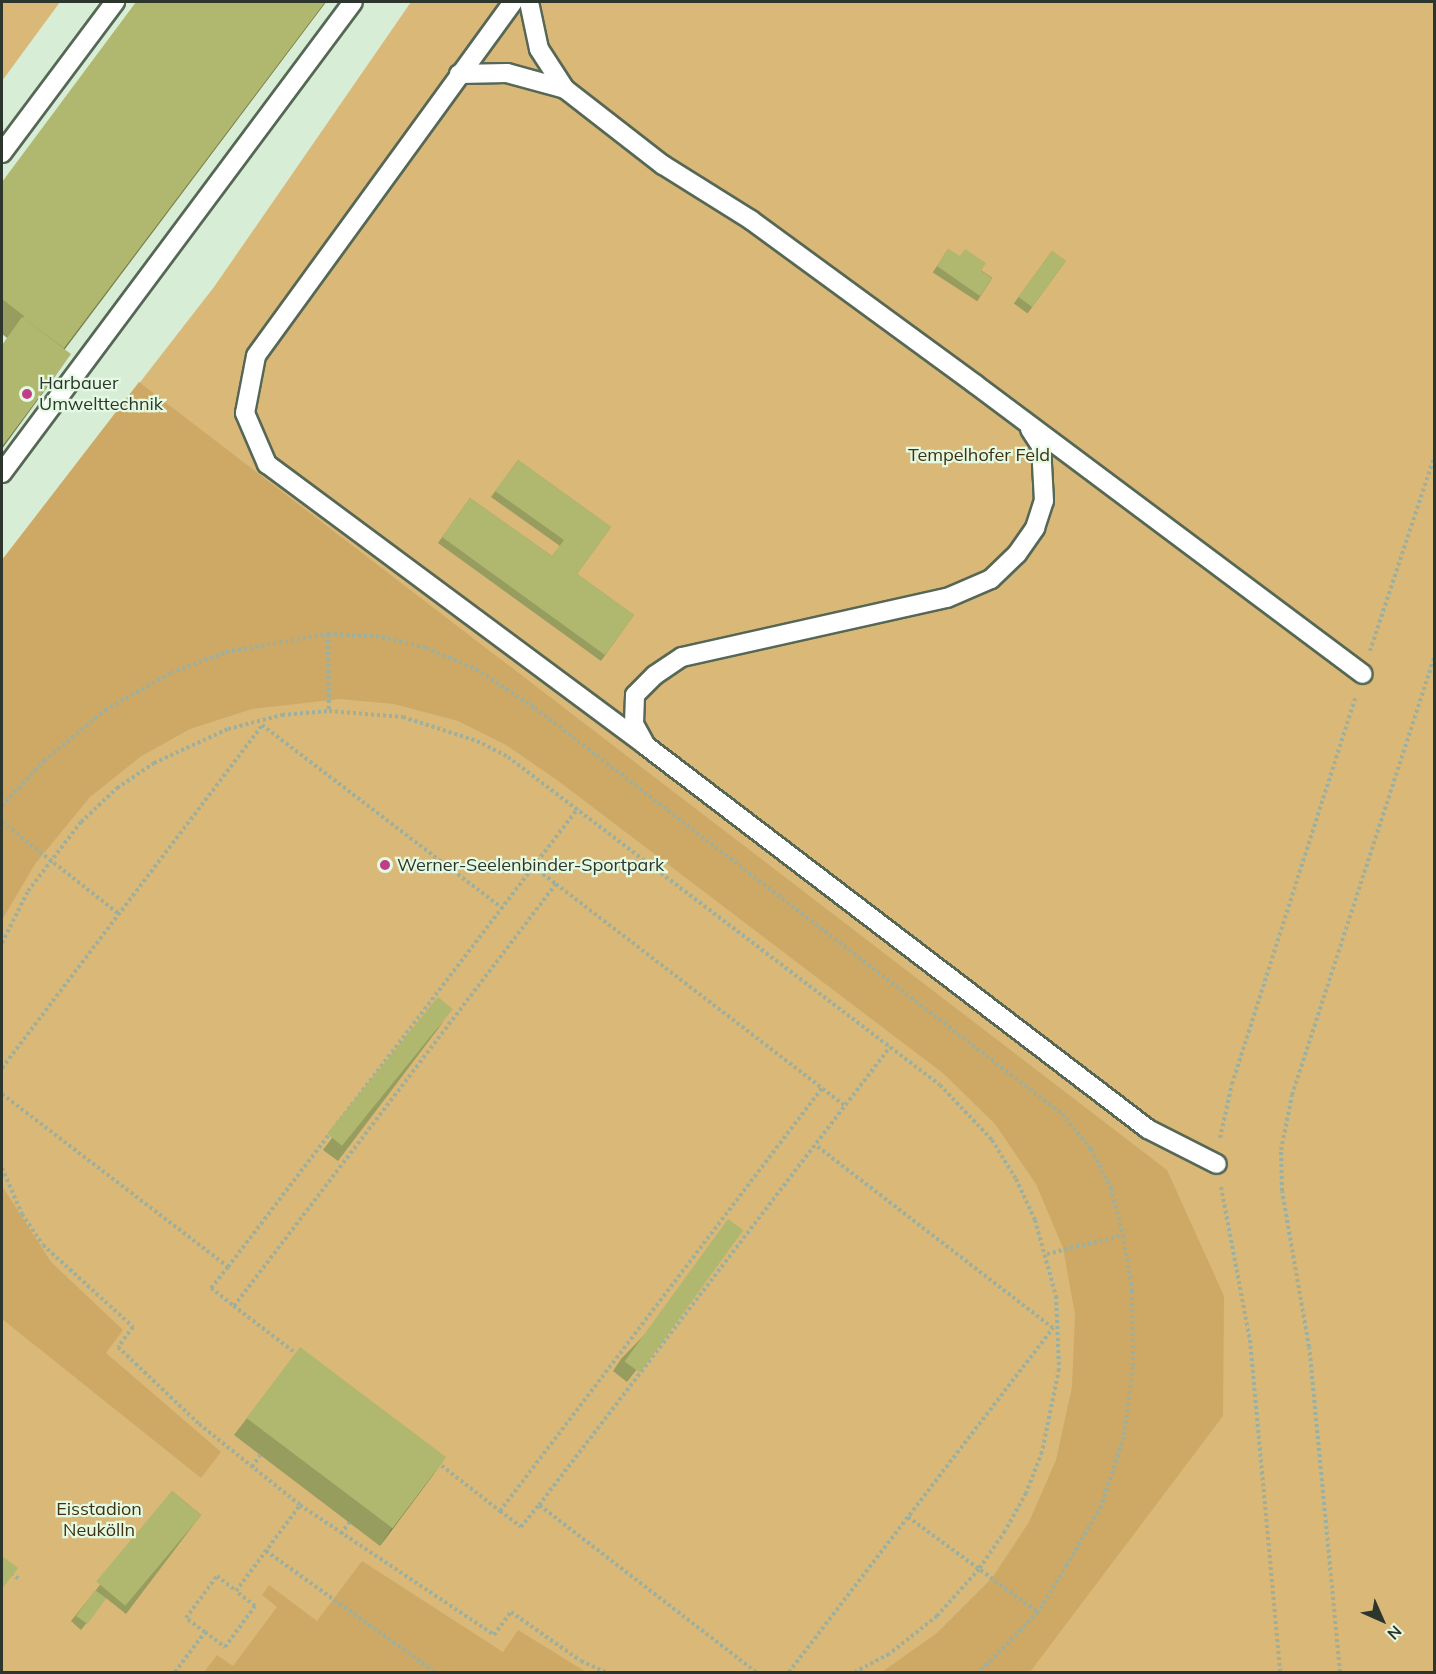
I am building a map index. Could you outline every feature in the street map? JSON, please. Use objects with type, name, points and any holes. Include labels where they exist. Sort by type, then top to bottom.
[{"type":"lane","points":[[77,53],[99,2]]},
{"type":"lane","points":[[2,153],[115,2]]},
{"type":"lane","points":[[2,473],[353,2]]},
{"type":"lane","points":[[513,2],[256,356],[245,413],[267,464],[645,745],[1148,1129],[1217,1164]]},
{"type":"lane","points":[[529,2],[539,49],[565,89],[654,158],[751,220],[1363,674]]},
{"type":"lane","points":[[459,74],[507,73],[565,89]]},
{"type":"lane","points":[[645,745],[634,724],[636,695],[655,675],[682,657],[947,598],[991,579],[1017,554],[1035,528],[1044,501],[1041,446],[1026,422]]},
{"type":"path","points":[[1280,1672],[1250,1341],[1217,1164],[1221,1128],[1232,1084],[1434,458]]},
{"type":"path","points":[[328,634],[329,711]]},
{"type":"path","points":[[2,806],[44,761],[105,710],[171,673],[226,652],[328,634],[376,636],[426,648],[476,669],[535,708],[1062,1114],[1091,1149],[1111,1188],[1123,1234],[1132,1291],[1133,1367],[1125,1437],[1101,1506],[1038,1612],[979,1672]]},
{"type":"path","points":[[1340,1672],[1309,1347],[1282,1191],[1281,1150],[1292,1095],[1434,657]]},
{"type":"path","points":[[2,943],[50,860],[81,822],[117,788],[154,763],[192,743],[261,720],[329,711],[403,717],[477,741],[508,757],[578,808],[939,1085],[992,1140],[1016,1179],[1047,1254],[1059,1328],[1059,1369],[1042,1452],[1026,1494],[979,1569],[915,1636],[855,1672]]},
{"type":"path","points":[[261,720],[262,725],[502,908]]},
{"type":"path","points":[[2,1068],[262,725]]},
{"type":"path","points":[[305,1360],[212,1288],[578,808]]},
{"type":"path","points":[[2,822],[119,914]]},
{"type":"path","points":[[533,867],[845,1106]]},
{"type":"path","points":[[234,1306],[556,884]]},
{"type":"path","points":[[428,1455],[521,1527],[890,1047]]},
{"type":"path","points":[[500,1511],[822,1088]]},
{"type":"path","points":[[2,1094],[228,1267]]},
{"type":"path","points":[[815,1145],[1053,1328],[1059,1328]]},
{"type":"path","points":[[2,1168],[21,1214],[43,1245],[133,1327],[118,1347],[199,1424],[300,1505],[494,1635],[511,1612],[581,1661],[606,1672]]},
{"type":"path","points":[[1047,1254],[1123,1234]]},
{"type":"path","points":[[789,1672],[1053,1328]]},
{"type":"path","points":[[252,1467],[261,1455]]},
{"type":"path","points":[[236,1591],[300,1505]]},
{"type":"path","points":[[539,1505],[756,1672]]},
{"type":"path","points":[[908,1517],[1038,1612]]},
{"type":"path","points":[[341,1534],[349,1523]]},
{"type":"path","points":[[266,1551],[435,1672]]},
{"type":"path","points":[[2,1565],[20,1580]]},
{"type":"path","points":[[217,1576],[255,1606],[225,1647],[205,1632],[186,1618],[217,1576]]},
{"type":"path","points":[[176,1672],[205,1632]]},
{"type":"green space","points":[[2,2],[60,2],[2,81]]},
{"type":"green space","points":[[411,2],[1434,2],[1434,1672],[2,1672],[2,560],[214,287]]},
{"type":"shaded area","points":[[139,382],[1167,1170],[1224,1296],[1223,1416],[1030,1672],[882,1672],[937,1633],[992,1578],[1029,1522],[1056,1460],[1072,1387],[1075,1314],[1063,1248],[1036,1184],[995,1124],[944,1074],[557,780],[506,745],[458,721],[394,704],[340,699],[252,709],[190,729],[140,757],[90,797],[35,864],[2,920],[2,560]]},
{"type":"shaded area","points":[[2,1186],[51,1262],[123,1330],[106,1353],[221,1452],[201,1478],[2,1319]]},
{"type":"shaded area","points":[[362,1561],[503,1652],[518,1630],[586,1672],[204,1672],[217,1655],[233,1666],[277,1607],[262,1595],[269,1585],[317,1621]]},
{"type":"building","points":[[136,2],[325,2],[64,348],[23,318],[24,316],[2,299],[2,182]]},
{"type":"building","points":[[948,249],[960,256],[965,249],[986,263],[981,271],[992,278],[980,296],[937,266]]},
{"type":"building","points":[[1052,251],[1066,261],[1032,307],[1018,297]]},
{"type":"building","points":[[22,317],[71,354],[2,446],[2,345]]},
{"type":"building","points":[[518,460],[611,527],[577,574],[634,615],[605,655],[442,537],[470,498],[552,556],[564,540],[495,491]]},
{"type":"building","points":[[438,997],[453,1009],[342,1146],[327,1134]]},
{"type":"building","points":[[728,1219],[743,1230],[640,1373],[625,1361]]},
{"type":"building","points":[[300,1347],[446,1457],[393,1528],[246,1418]]},
{"type":"building","points":[[172,1491],[201,1515],[125,1606],[96,1581]]},
{"type":"building","points":[[2,1556],[18,1568],[2,1589]]},
{"type":"building","points":[[95,1590],[106,1598],[88,1624],[76,1616]]},
{"type":"place","name":"Harbauer Umwelttechnik","points":[[27,394]]},
{"type":"place","name":"Werner-Seelenbinder-Sportpark","points":[[385,865]]},
{"type":"park label","name":"Tempelhofer Feld","points":[[979,455]]},
{"type":"park label","name":"Eisstadion Neukölln","points":[[99,1520]]}]
